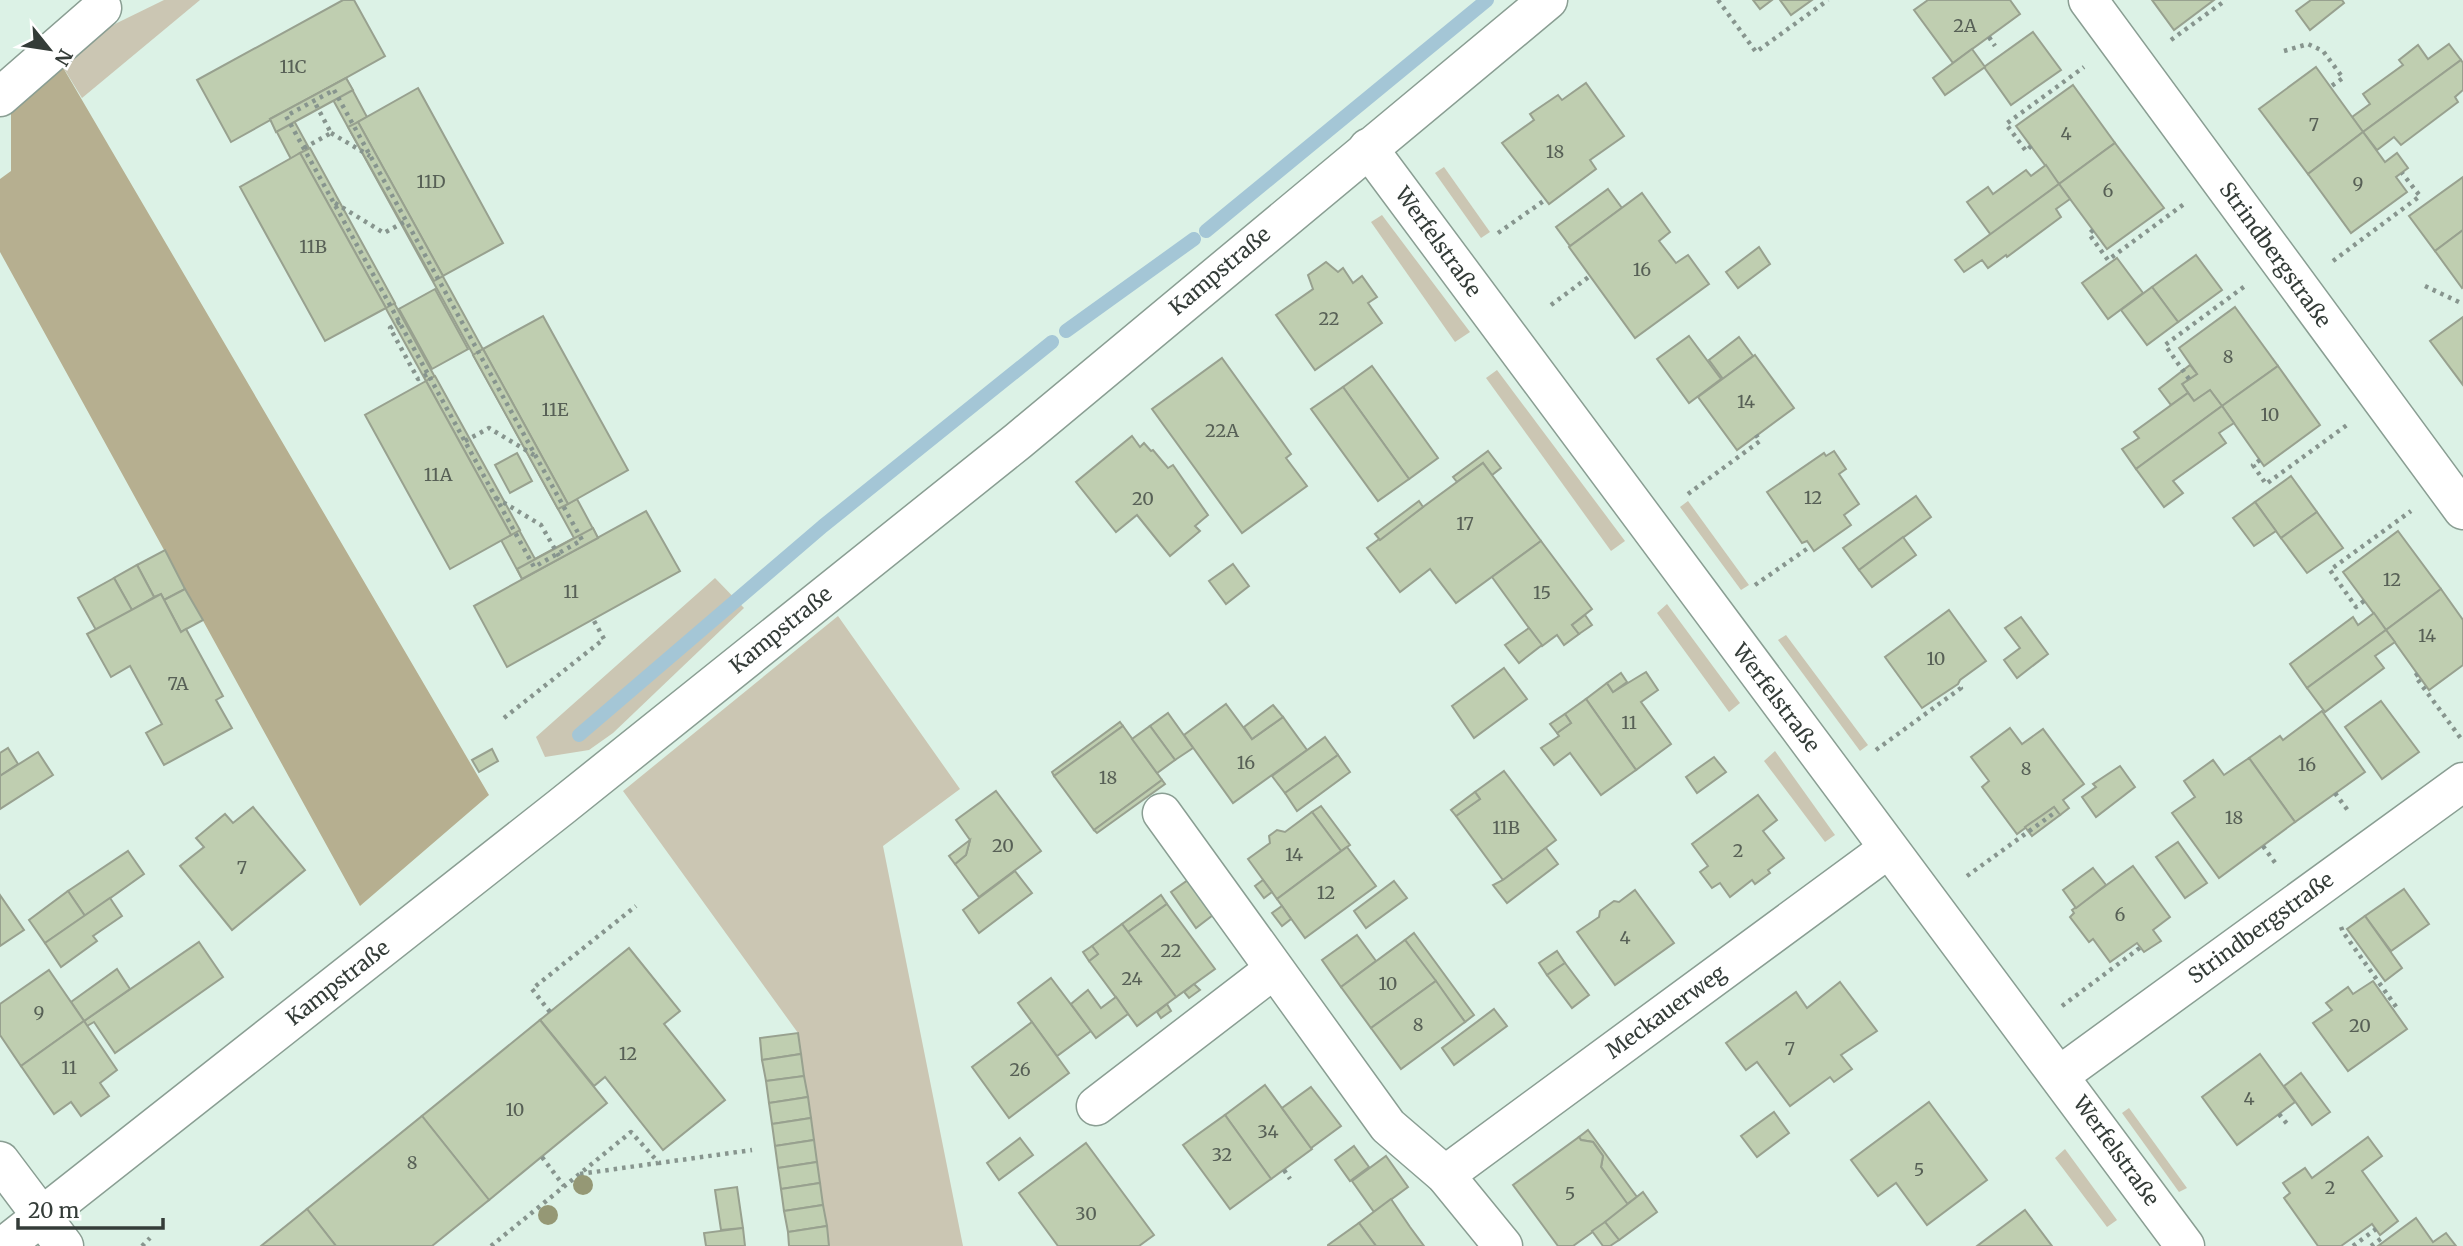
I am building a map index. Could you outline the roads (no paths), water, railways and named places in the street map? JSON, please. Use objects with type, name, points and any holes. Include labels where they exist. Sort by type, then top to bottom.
[{"type":"street","name":"Kampstraße","points":[[4,1246],[53,1232],[561,807],[1018,441],[1548,0]]},
{"type":"street","name":"Strindbergstraße","points":[[2088,0],[2463,510]]},
{"type":"street","points":[[0,97],[102,8]]},
{"type":"street","name":"Werfelstraße","points":[[1368,148],[2185,1246]]},
{"type":"street","name":"Strindbergstraße","points":[[2060,1075],[2463,782]]},
{"type":"street","points":[[1162,813],[1388,1126],[1445,1175],[1503,1246]]},
{"type":"street","name":"Meckauerweg","points":[[1445,1175],[1888,849]]},
{"type":"street","points":[[1096,1106],[1273,970]]},
{"type":"street","points":[[0,1161],[53,1232]]},
{"type":"waterway","points":[[1206,231],[1487,0]]},
{"type":"waterway","points":[[1066,331],[1194,239]]},
{"type":"waterway","points":[[579,735],[823,526],[1052,342]]}]
